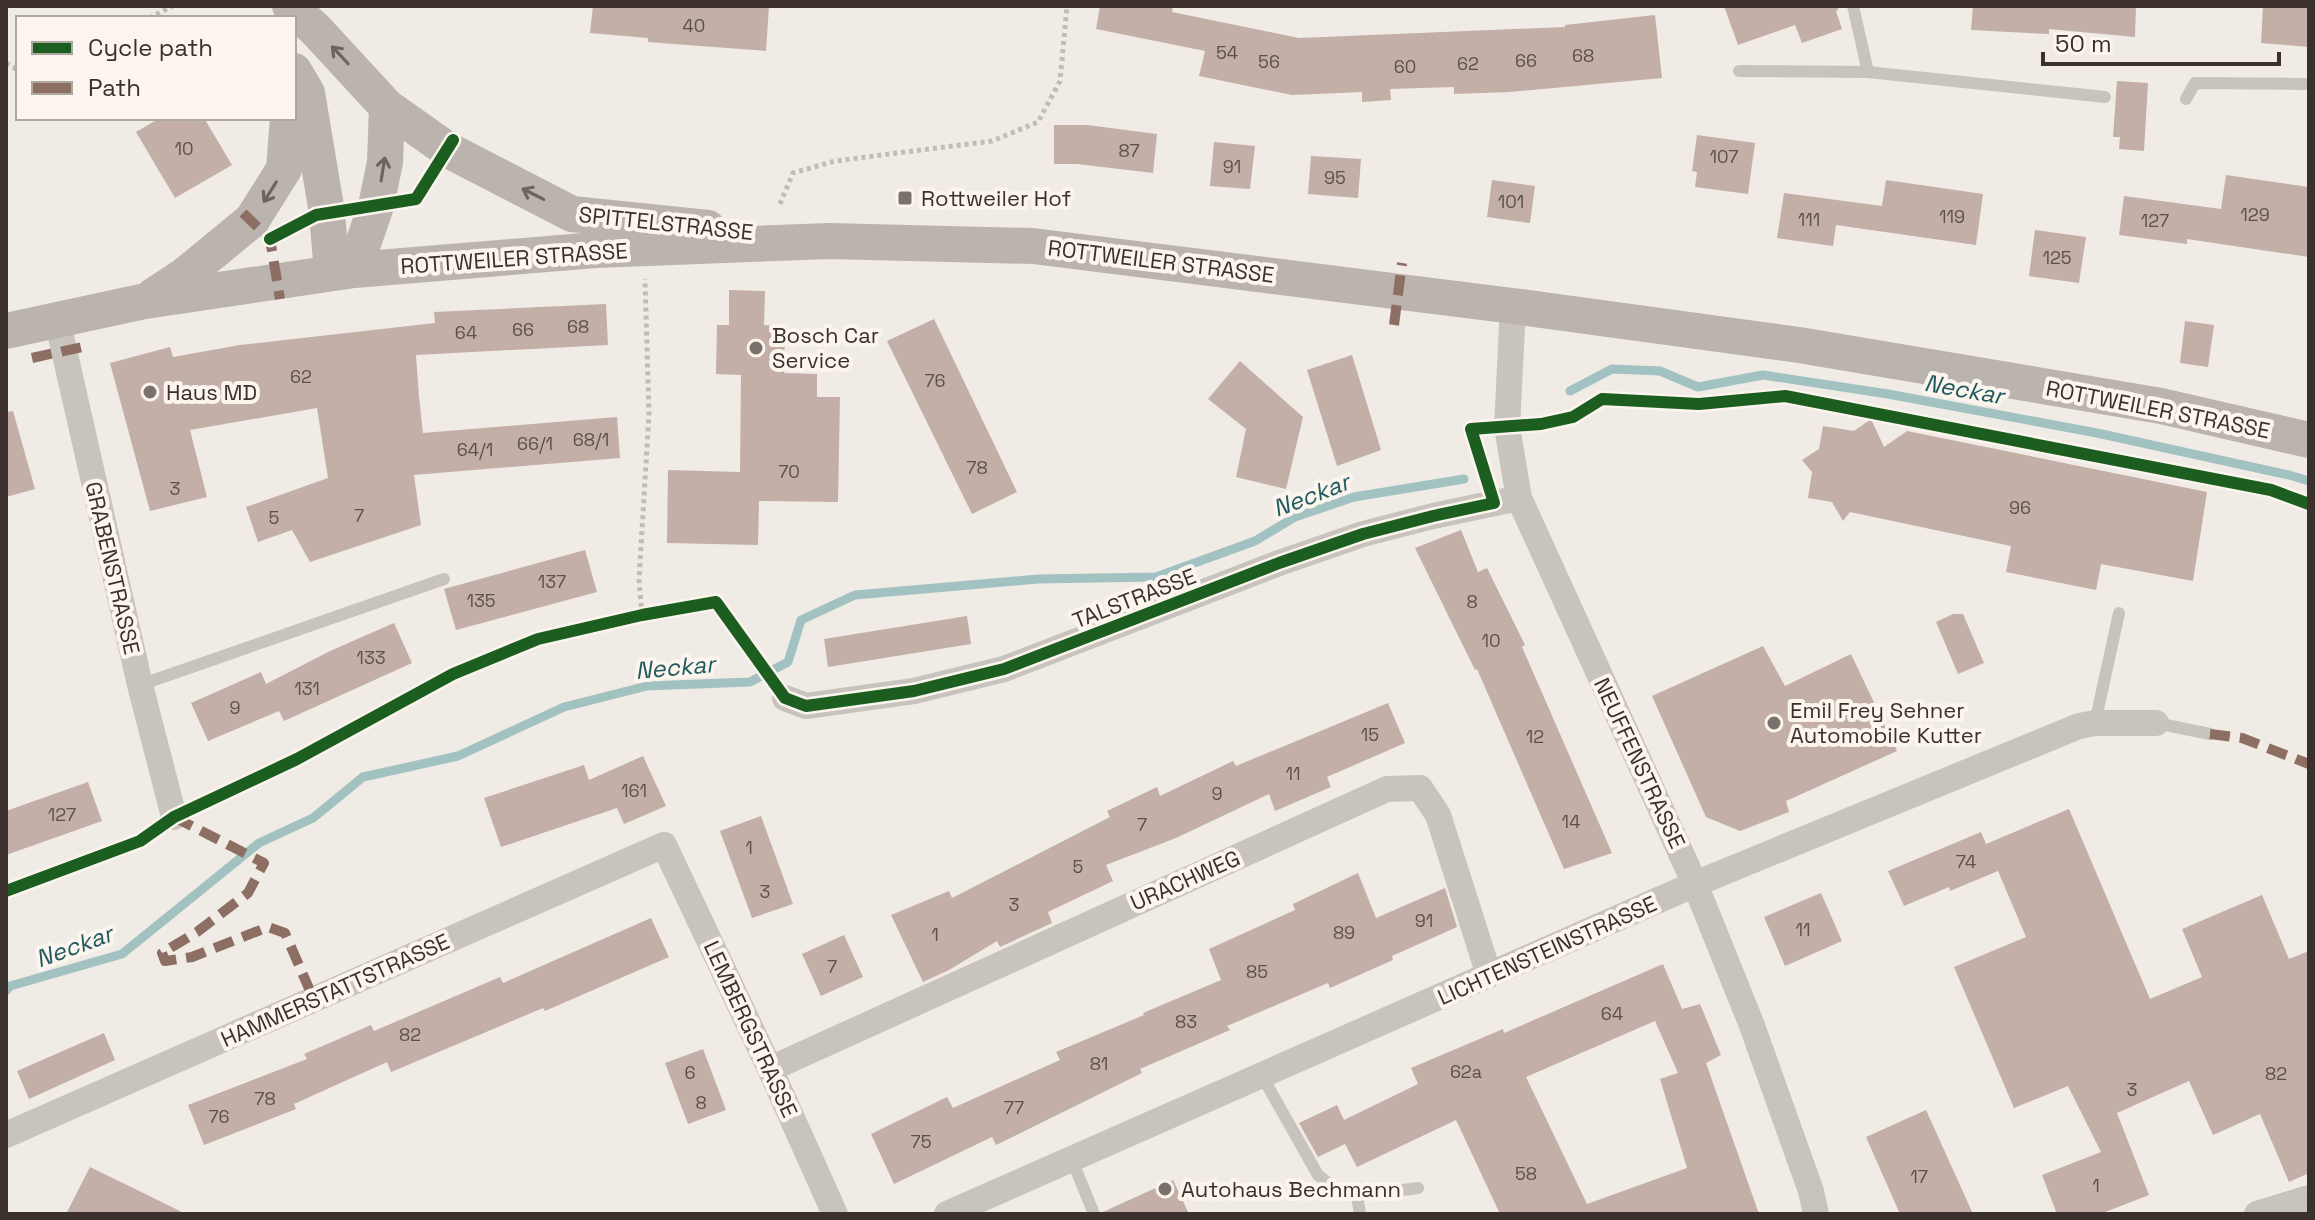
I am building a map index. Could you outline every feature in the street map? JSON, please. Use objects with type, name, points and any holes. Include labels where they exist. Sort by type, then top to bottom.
[{"type":"main road","name":"SPITTELSTRASSE","points":[[290,6],[387,107],[448,150],[572,214],[829,241]]},
{"type":"main road","points":[[296,74],[307,93],[327,213],[343,272]]},
{"type":"main road","points":[[343,272],[376,206],[385,162],[387,107]]},
{"type":"main road","points":[[145,301],[185,275],[252,220],[284,169],[288,120]]},
{"type":"main road","name":"ROTTWEILER STRASSE","points":[[6,331],[145,301],[343,272],[596,250],[829,241],[1033,246],[1799,345],[2161,406],[2309,440]]},
{"type":"street","name":"NEUFFENSTRASSE","points":[[1513,306],[1507,427],[1519,498],[1695,884],[1751,1023],[1811,1191],[1816,1214]]},
{"type":"street","name":"GRABENSTRASSE","points":[[57,319],[140,685],[174,817]]},
{"type":"street","name":"TALSTRASSE","points":[[785,698],[806,706],[914,691],[1004,669],[1279,563],[1363,534],[1519,498]]},
{"type":"street","name":"LICHTENSTEINSTRASSE","points":[[947,1214],[1695,884],[2079,726],[2156,723]]},
{"type":"street","name":"URACHWEG","points":[[770,1069],[1387,789],[1420,788],[1438,815],[1489,975]]},
{"type":"street","name":"LEMBERGSTRASSE","points":[[664,845],[835,1214]]},
{"type":"street","name":"HAMMERSTATTSTRASSE","points":[[6,1135],[664,845]]},
{"type":"street","points":[[2257,1214],[2309,1198]]},
{"type":"lane","points":[[1853,6],[1868,72]]},
{"type":"lane","points":[[1739,71],[1868,72],[2105,97]]},
{"type":"lane","points":[[2186,99],[2195,83],[2309,84]]},
{"type":"lane","points":[[140,685],[444,579]]},
{"type":"lane","points":[[2095,723],[2119,613]]},
{"type":"lane","points":[[2156,723],[2210,734]]},
{"type":"lane","points":[[1262,1076],[1318,1175],[1333,1187],[1357,1196],[1418,1188]]},
{"type":"lane","points":[[1072,1160],[1094,1214]]},
{"type":"lane","points":[[1357,1196],[1360,1214]]},
{"type":"path","points":[[153,16],[173,6]]},
{"type":"path","points":[[780,204],[793,173],[835,161],[992,141],[1038,122],[1060,81],[1067,6]]},
{"type":"path","points":[[642,615],[639,580],[649,414],[645,278]]},
{"type":"building","points":[[593,6],[769,6],[766,51],[648,42],[648,38],[590,33]]},
{"type":"building","points":[[1100,6],[1173,6],[1172,12],[1299,38],[1565,27],[1655,15],[1662,78],[1510,92],[1454,94],[1454,87],[1390,89],[1391,100],[1362,102],[1362,92],[1292,95],[1199,76],[1205,51],[1096,29]]},
{"type":"building","points":[[1724,6],[1838,6],[1836,11],[1842,29],[1802,43],[1795,25],[1738,45]]},
{"type":"building","points":[[1973,6],[2136,6],[2135,37],[2049,29],[2049,34],[1971,30]]},
{"type":"building","points":[[2263,6],[2309,6],[2309,47],[2261,43]]},
{"type":"building","points":[[2117,81],[2148,83],[2144,151],[2119,149],[2120,137],[2113,137]]},
{"type":"building","points":[[157,120],[205,120],[232,165],[175,198],[136,132]]},
{"type":"building","points":[[1054,125],[1087,125],[1157,134],[1153,173],[1054,164]]},
{"type":"building","points":[[1697,135],[1755,143],[1748,194],[1695,187],[1697,172],[1692,171]]},
{"type":"building","points":[[1214,142],[1255,146],[1250,189],[1210,186]]},
{"type":"building","points":[[1311,156],[1361,159],[1358,198],[1308,194]]},
{"type":"building","points":[[2226,175],[2309,187],[2309,257],[2187,239],[2187,244],[2119,235],[2124,196],[2221,209]]},
{"type":"building","points":[[1492,180],[1535,186],[1530,223],[1487,217]]},
{"type":"building","points":[[1886,180],[1983,194],[1976,245],[1836,225],[1833,246],[1777,238],[1784,193],[1882,206]]},
{"type":"building","points":[[2035,230],[2086,237],[2079,283],[2029,276]]},
{"type":"building","points":[[729,290],[765,291],[764,325],[785,326],[784,373],[817,374],[817,397],[840,397],[838,502],[759,501],[758,545],[667,543],[668,470],[740,472],[741,375],[716,374],[717,325],[729,325]]},
{"type":"building","points":[[606,304],[608,345],[416,355],[419,397],[423,433],[617,417],[620,458],[414,475],[421,525],[310,562],[292,530],[258,542],[246,507],[328,478],[317,408],[190,430],[207,497],[150,511],[110,363],[170,347],[173,357],[240,345],[435,323],[434,312]]},
{"type":"building","points":[[934,319],[1017,492],[972,514],[887,341]]},
{"type":"building","points":[[2185,321],[2214,325],[2208,367],[2180,363]]},
{"type":"building","points":[[1352,355],[1381,450],[1337,466],[1307,370]]},
{"type":"building","points":[[1240,361],[1303,417],[1286,489],[1236,477],[1246,429],[1208,399]]},
{"type":"building","points":[[13,411],[35,489],[6,497],[6,412]]},
{"type":"building","points":[[1871,419],[1884,447],[1907,431],[2207,492],[2193,581],[2101,564],[2096,590],[2006,572],[2011,546],[1850,512],[1843,521],[1832,502],[1808,498],[1812,472],[1802,460],[1819,449],[1823,426],[1854,431]]},
{"type":"building","points":[[1461,530],[1478,572],[1487,568],[1525,645],[1522,647],[1612,853],[1564,869],[1477,669],[1415,548]]},
{"type":"building","points":[[585,550],[597,592],[456,630],[444,589]]},
{"type":"building","points":[[1953,614],[1963,614],[1984,663],[1958,674],[1936,622]]},
{"type":"building","points":[[967,616],[971,644],[828,667],[824,639]]},
{"type":"building","points":[[394,623],[412,663],[284,721],[279,711],[208,741],[191,703],[261,672],[266,684]]},
{"type":"building","name":"Emil Frey Sehner Automobile Kutter","points":[[1763,646],[1785,686],[1851,654],[1897,751],[1786,801],[1789,812],[1740,831],[1706,817],[1652,696]]},
{"type":"building","points":[[1388,703],[1405,743],[1327,777],[1331,787],[1275,811],[1269,794],[1176,838],[1106,865],[1113,881],[1048,912],[1052,923],[1000,947],[997,941],[923,982],[891,915],[949,891],[952,898],[1110,817],[1107,811],[1157,787],[1160,796],[1233,761],[1236,766]]},
{"type":"building","points":[[643,756],[666,806],[624,824],[617,808],[501,847],[484,798],[584,765],[589,780]]},
{"type":"building","points":[[88,782],[102,821],[6,855],[6,811]]},
{"type":"building","points":[[2069,809],[2150,999],[2202,977],[2182,929],[2262,895],[2289,959],[2309,951],[2309,1173],[2289,1182],[2260,1114],[2213,1135],[2189,1081],[2117,1113],[2149,1195],[2100,1214],[2057,1214],[2042,1175],[2101,1152],[2068,1086],[2014,1108],[1954,967],[2026,937],[1998,871],[1904,906],[1888,871],[1981,832],[1986,844]]},
{"type":"building","points":[[761,816],[793,904],[752,918],[720,831]]},
{"type":"building","points":[[1358,873],[1376,918],[1445,888],[1457,927],[1330,988],[1328,983],[1227,1026],[1230,1030],[1140,1069],[1142,1073],[996,1145],[992,1137],[894,1184],[871,1134],[947,1097],[953,1108],[1060,1060],[1056,1052],[1221,980],[1209,949],[1295,910],[1293,904]]},
{"type":"building","points":[[1821,893],[1842,941],[1785,966],[1764,917]]},
{"type":"building","points":[[651,918],[669,957],[545,1011],[543,1008],[391,1072],[387,1062],[294,1104],[296,1109],[204,1145],[188,1105],[307,1059],[304,1054],[371,1025],[374,1031],[500,977],[503,983]]},
{"type":"building","points":[[844,935],[863,977],[821,996],[802,954]]},
{"type":"building","points":[[1663,964],[1682,1009],[1700,1004],[1721,1055],[1706,1063],[1759,1214],[1500,1214],[1456,1120],[1357,1167],[1345,1144],[1318,1157],[1299,1123],[1337,1105],[1344,1120],[1418,1084],[1411,1068],[1503,1029],[1504,1033]],"holes":[[[1655,1021],[1678,1073],[1660,1079],[1687,1168],[1587,1204],[1526,1077]]]},
{"type":"building","points":[[104,1033],[115,1060],[29,1099],[17,1071]]},
{"type":"building","points":[[703,1049],[726,1110],[688,1124],[665,1063]]},
{"type":"building","points":[[1926,1110],[1973,1214],[1900,1214],[1866,1137]]},
{"type":"building","points":[[90,1167],[131,1187],[186,1214],[66,1214]]},
{"type":"building","name":"Autohaus Bechmann","points":[[1173,1180],[1189,1214],[1103,1214],[1103,1212]]},
{"type":"waterway","name":"Neckar","points":[[1570,391],[1612,369],[1660,371],[1698,387],[1763,375],[1888,394],[2097,433],[2309,481]]},
{"type":"waterway","name":"Neckar","points":[[6,991],[10,986],[122,954],[259,843],[313,818],[363,777],[458,756],[564,707],[647,686],[750,682],[788,662],[801,620],[855,595],[1038,579],[1156,577],[1255,541],[1295,517],[1354,497],[1464,479]]},
{"type":"marked path","points":[[243,213],[270,239],[280,299]]},
{"type":"marked path","points":[[1394,325],[1402,263]]},
{"type":"marked path","points":[[32,358],[87,346]]},
{"type":"marked path","points":[[2210,734],[2242,738],[2309,764]]},
{"type":"marked path","points":[[174,817],[264,863],[248,893],[197,932],[162,953],[165,961],[192,957],[268,927],[285,933],[314,1000]]},
{"type":"cycle path","points":[[270,239],[316,215],[416,199],[453,140]]},
{"type":"cycle path","points":[[6,891],[140,841],[174,817],[297,759],[453,674],[538,639],[716,602],[785,698],[806,706],[914,691],[1004,669],[1279,563],[1363,534],[1494,503],[1471,429],[1541,424],[1573,417],[1602,399],[1699,404],[1785,396],[2271,490],[2309,504]]},
{"type":"place","name":"Rottweiler Hof","points":[[905,198]]},
{"type":"place","name":"Bosch Car Service","points":[[756,348]]},
{"type":"place","name":"Haus MD","points":[[150,392]]},
{"type":"place","name":"Emil Frey Sehner Automobile Kutter","points":[[1774,723]]},
{"type":"place","name":"Autohaus Bechmann","points":[[1165,1189]]}]
